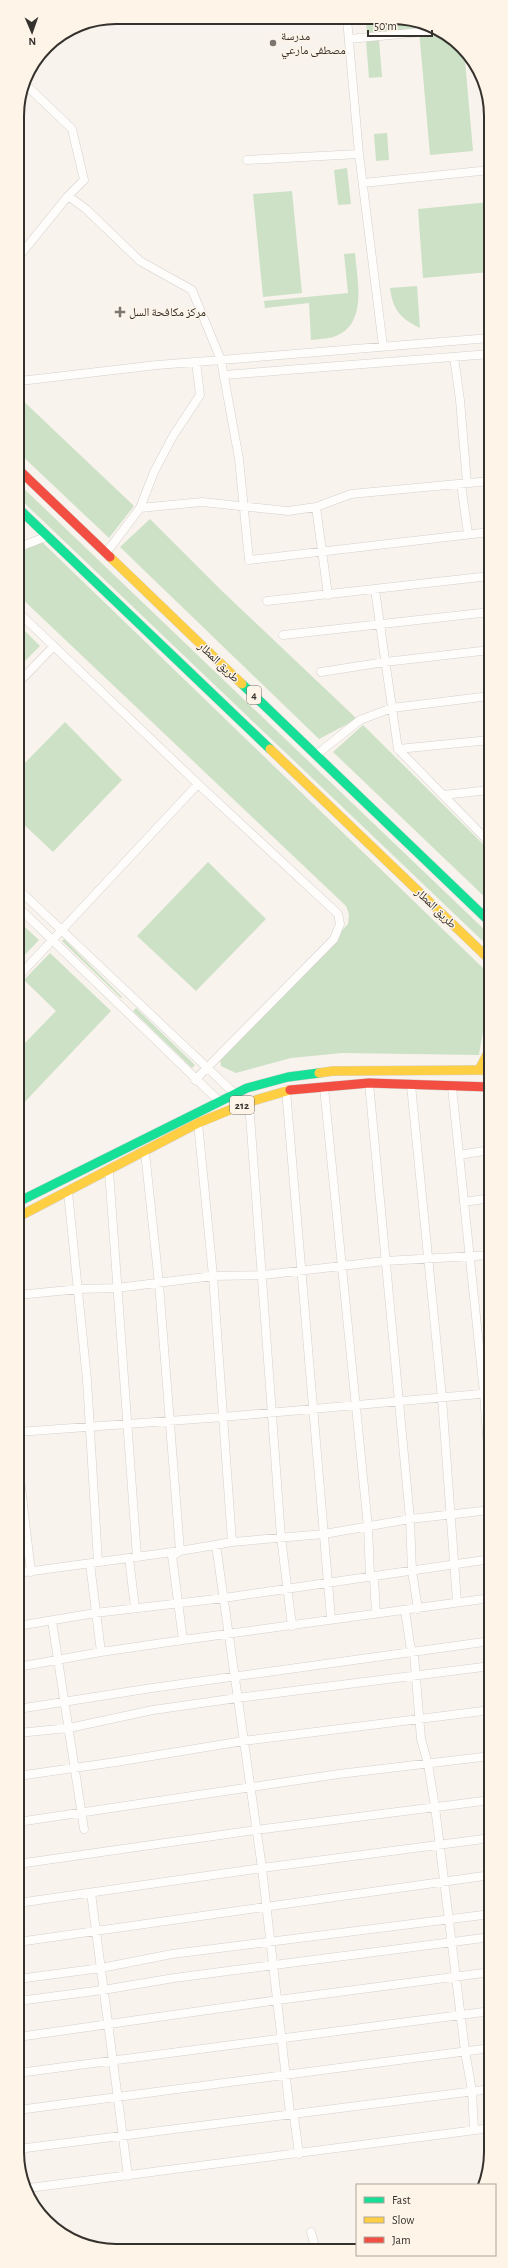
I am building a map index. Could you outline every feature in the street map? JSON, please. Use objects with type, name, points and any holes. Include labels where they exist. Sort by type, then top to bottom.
[{"type":"main road","name":"طريق المطار","points":[[24,475],[484,916]]},
{"type":"main road","name":"طريق المطار","points":[[24,514],[484,954]]},
{"type":"main road","points":[[479,1070],[484,1060]]},
{"type":"main road","name":"212","points":[[24,1199],[234,1093],[288,1077],[333,1071],[484,1070]]},
{"type":"main road","name":"212","points":[[24,1214],[198,1123],[249,1102],[286,1090],[369,1083],[484,1087]]},
{"type":"street","points":[[348,24],[359,154],[382,346]]},
{"type":"street","points":[[349,39],[428,31]]},
{"type":"street","points":[[24,251],[68,196],[84,180],[72,129],[29,87]]},
{"type":"street","points":[[247,160],[359,154]]},
{"type":"street","points":[[363,183],[484,171]]},
{"type":"street","points":[[68,196],[86,210],[140,261],[192,290],[221,360],[239,459],[242,506],[250,560],[484,533]]},
{"type":"street","points":[[24,380],[53,376],[196,362],[484,338]]},
{"type":"street","points":[[224,375],[484,354]]},
{"type":"street","points":[[454,357],[460,400],[468,534]]},
{"type":"street","points":[[106,552],[140,508],[154,472],[172,436],[200,395],[196,362]]},
{"type":"street","points":[[140,508],[202,502],[288,511],[316,507],[351,494],[484,482]]},
{"type":"street","points":[[316,507],[328,595]]},
{"type":"street","points":[[24,545],[48,536]]},
{"type":"street","points":[[267,601],[484,577]]},
{"type":"street","points":[[375,590],[384,662],[398,749],[484,837]]},
{"type":"street","points":[[283,636],[484,613]]},
{"type":"street","points":[[24,617],[198,784],[338,914],[340,924],[334,939],[195,1080]]},
{"type":"street","points":[[24,677],[54,646]]},
{"type":"street","points":[[322,672],[384,662],[484,651]]},
{"type":"street","points":[[316,755],[360,720],[392,708],[484,697]]},
{"type":"street","points":[[398,749],[484,741]]},
{"type":"street","points":[[24,972],[198,784]]},
{"type":"street","points":[[443,795],[484,791]]},
{"type":"street","points":[[24,895],[234,1093]]},
{"type":"street","points":[[24,913],[218,1101]]},
{"type":"street","points":[[369,1083],[385,1261],[400,1401],[410,1519],[412,1571],[418,1609]]},
{"type":"street","points":[[411,1085],[442,1398],[450,1515],[456,1565],[457,1602]]},
{"type":"street","points":[[324,1087],[368,1527],[370,1575],[374,1578],[376,1614]]},
{"type":"street","points":[[452,1087],[469,1256],[484,1364]]},
{"type":"street","points":[[286,1090],[300,1270],[314,1408],[331,1618]]},
{"type":"street","points":[[249,1102],[264,1275],[281,1537],[292,1626]]},
{"type":"street","points":[[198,1123],[213,1276],[232,1542]]},
{"type":"street","points":[[459,1155],[484,1151]]},
{"type":"street","points":[[145,1152],[159,1284],[180,1551]]},
{"type":"street","points":[[109,1170],[126,1423],[135,1608]]},
{"type":"street","points":[[68,1192],[79,1289],[90,1427],[95,1613],[101,1652]]},
{"type":"street","points":[[464,1202],[484,1199]]},
{"type":"street","points":[[24,1294],[159,1284],[213,1276],[264,1275],[385,1261],[484,1255]]},
{"type":"street","points":[[24,1432],[223,1417],[484,1393]]},
{"type":"street","points":[[24,1573],[133,1558],[232,1542],[324,1534],[410,1519],[484,1511]]},
{"type":"street","points":[[24,1513],[31,1572]]},
{"type":"street","points":[[216,1545],[249,1788],[262,1868],[290,2113],[294,2117],[298,2154]]},
{"type":"street","points":[[180,1551],[172,1556],[180,1603],[183,1640]]},
{"type":"street","points":[[24,1625],[95,1613],[224,1598],[370,1575],[412,1571],[484,1560]]},
{"type":"street","points":[[24,1666],[59,1661],[101,1652],[292,1626],[331,1618],[418,1609],[484,1599]]},
{"type":"street","points":[[405,1610],[412,1651],[414,1654],[421,1739],[428,1764],[440,1844],[450,1920],[455,1977],[472,2091],[474,2130]]},
{"type":"street","points":[[52,1621],[66,1702],[84,1829]]},
{"type":"street","points":[[24,1708],[412,1651],[484,1642]]},
{"type":"street","points":[[24,1732],[69,1728],[153,1710],[237,1698],[416,1674],[484,1667]]},
{"type":"street","points":[[24,1775],[243,1741],[484,1711]]},
{"type":"street","points":[[24,1821],[249,1788],[484,1757]]},
{"type":"street","points":[[24,1863],[256,1830],[484,1801]]},
{"type":"street","points":[[24,1902],[90,1894],[262,1868],[484,1839]]},
{"type":"street","points":[[24,1941],[266,1905],[484,1876]]},
{"type":"street","points":[[90,1894],[128,2176]]},
{"type":"street","points":[[24,1978],[100,1968],[172,1954],[270,1943],[484,1915]]},
{"type":"street","points":[[24,2000],[104,1990],[174,1978],[484,1938]]},
{"type":"street","points":[[24,2036],[278,2000],[484,1973]]},
{"type":"street","points":[[24,2072],[282,2037],[484,2012]]},
{"type":"street","points":[[24,2109],[484,2049]]},
{"type":"street","points":[[24,2148],[290,2113],[484,2090]]},
{"type":"street","points":[[31,2188],[484,2129]]},
{"type":"street","points":[[311,2232],[314,2244]]},
{"type":"green space","points":[[366,24],[410,26],[433,33],[457,51],[465,60],[473,151],[430,155],[419,30],[367,33]]},
{"type":"green space","points":[[379,40],[382,77],[369,78],[366,41]]},
{"type":"green space","points":[[387,133],[389,160],[376,161],[374,134]]},
{"type":"green space","points":[[347,168],[351,204],[338,205],[334,170]]},
{"type":"green space","points":[[292,191],[302,293],[263,297],[253,194]]},
{"type":"green space","points":[[484,203],[484,273],[423,278],[418,209]]},
{"type":"green space","points":[[355,253],[358,288],[357,311],[353,321],[346,330],[336,336],[311,340],[309,303],[265,308],[264,301],[348,293],[344,254]]},
{"type":"green space","points":[[417,286],[420,328],[407,321],[396,308],[391,296],[390,288]]},
{"type":"green space","points":[[24,402],[134,506],[109,538],[24,458]]},
{"type":"green space","points":[[24,489],[484,929],[484,942],[24,503]]},
{"type":"green space","points":[[150,519],[222,591],[357,719],[319,739],[120,547]]},
{"type":"green space","points":[[42,542],[484,969],[484,1028],[479,1055],[342,1053],[291,1058],[236,1073],[221,1066],[220,1058],[348,924],[349,914],[346,906],[24,601],[24,548]]},
{"type":"green space","points":[[24,630],[40,646],[24,662]]},
{"type":"green space","points":[[65,722],[122,780],[53,852],[24,825],[24,764]]},
{"type":"green space","points":[[363,725],[484,845],[484,896],[333,752]]},
{"type":"green space","points":[[208,862],[266,919],[196,991],[137,936]]},
{"type":"green space","points":[[24,926],[39,940],[24,956]]},
{"type":"green space","points":[[64,939],[122,997],[121,998],[62,941]]},
{"type":"green space","points":[[50,953],[111,1011],[24,1103],[24,1044],[56,1011],[24,980]]},
{"type":"green space","points":[[136,1008],[195,1065],[192,1068],[133,1011]]},
{"type":"traffic: fast","points":[[24,514],[270,749]]},
{"type":"traffic: fast","points":[[242,684],[484,916]]},
{"type":"traffic: fast","points":[[24,1199],[247,1088],[288,1077],[319,1073]]},
{"type":"traffic: slow","points":[[110,557],[242,684]]},
{"type":"traffic: slow","points":[[270,749],[484,954]]},
{"type":"traffic: slow","points":[[479,1070],[484,1060]]},
{"type":"traffic: slow","points":[[319,1073],[333,1071],[484,1070]]},
{"type":"traffic: slow","points":[[24,1214],[198,1123],[249,1102],[290,1090]]},
{"type":"traffic: jam","points":[[24,475],[110,557]]},
{"type":"traffic: jam","points":[[290,1090],[369,1083],[484,1087]]},
{"type":"place","name":"مدرسة مصطفى مارعي","points":[[273,43]]},
{"type":"place","name":"مركز مكافحة السل","points":[[120,312]]}]
